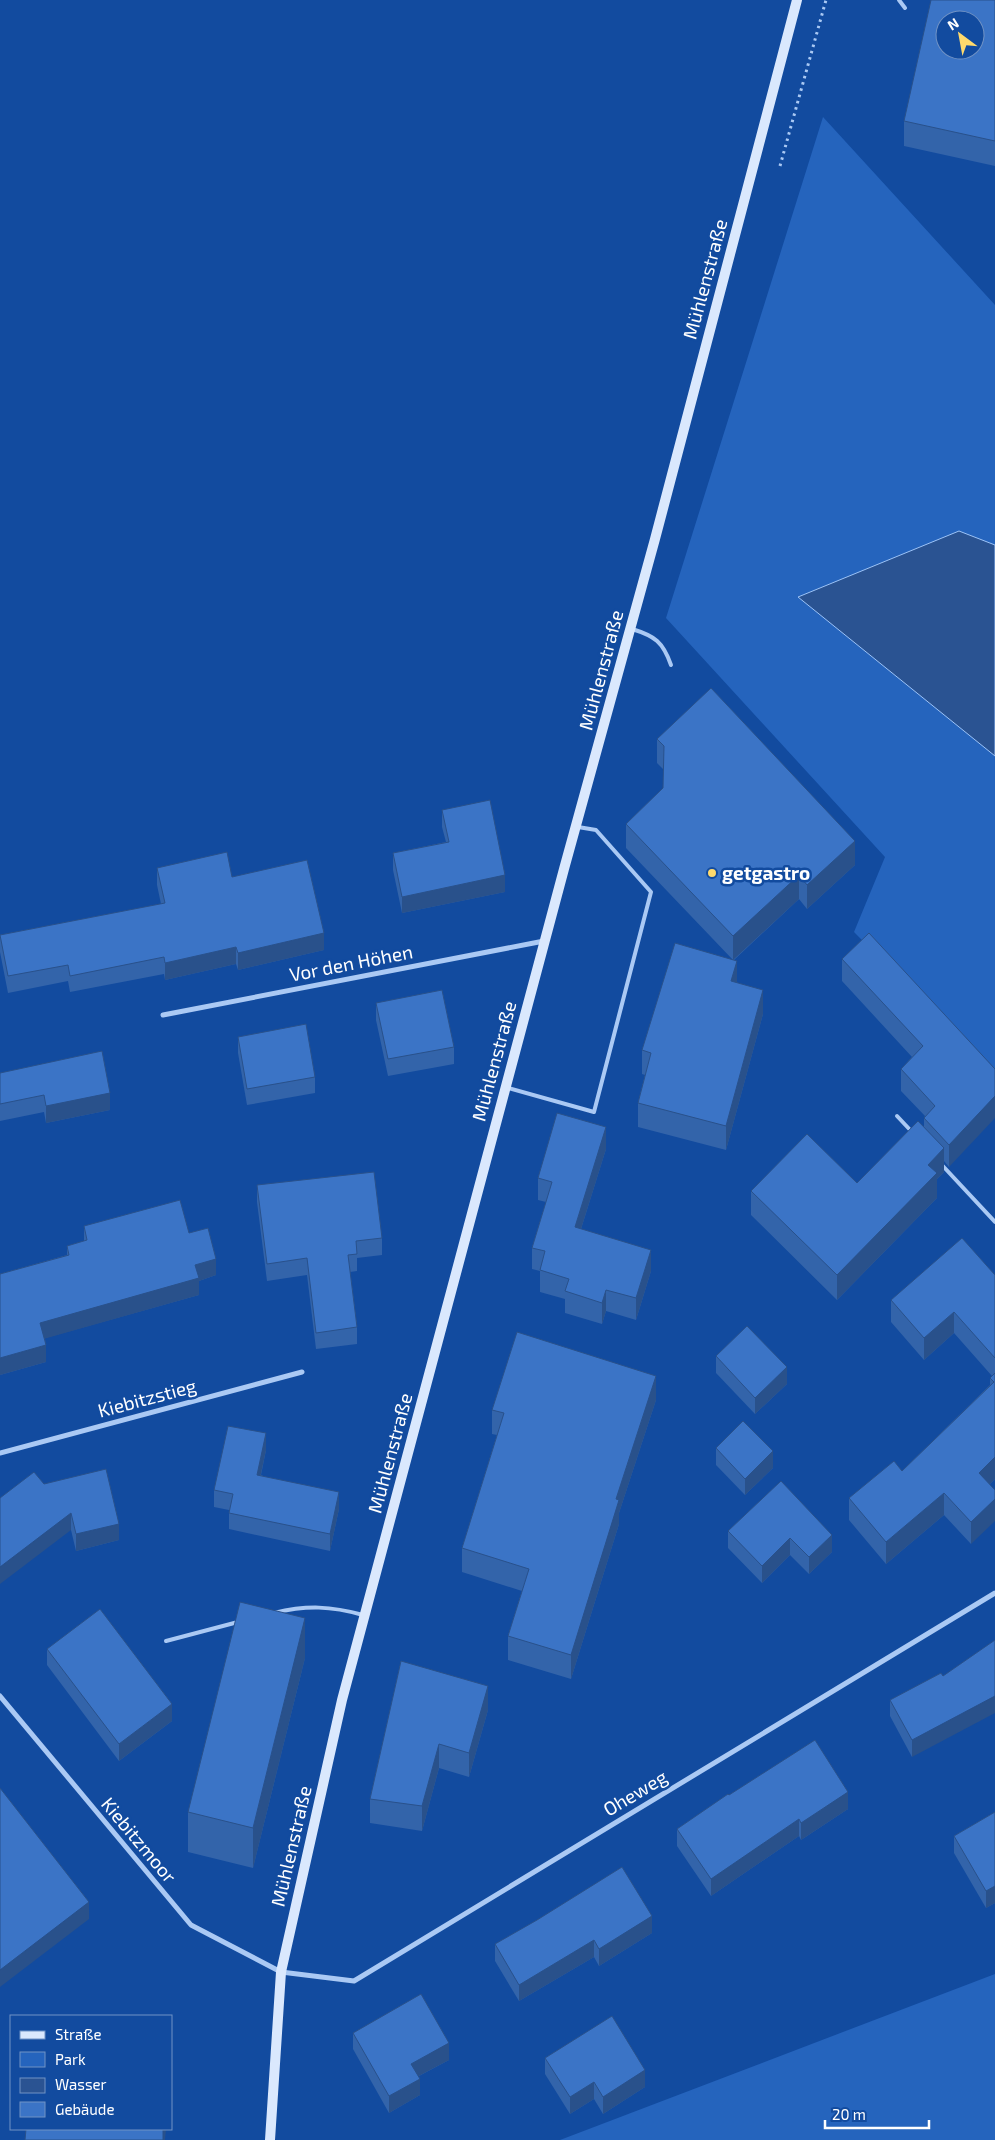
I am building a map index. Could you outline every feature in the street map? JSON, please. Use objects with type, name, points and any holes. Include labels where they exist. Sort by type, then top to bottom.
[{"type":"main road","name":"Mühlenstraße","points":[[270,2140],[281,1972],[342,1700],[797,0]]},
{"type":"street","name":"Vor den Höhen","points":[[162,1015],[545,940]]},
{"type":"street","name":"Kiebitzstieg","points":[[0,1453],[302,1372]]},
{"type":"street","name":"Oheweg","points":[[281,1972],[354,1981],[995,1593]]},
{"type":"street","name":"Kiebitzmoor","points":[[0,1696],[191,1925],[281,1972]]},
{"type":"lane","points":[[899,0],[905,8]]},
{"type":"lane","points":[[630,628],[650,634],[666,648],[671,665]]},
{"type":"lane","points":[[506,1087],[594,1112],[651,892],[596,830],[576,826]]},
{"type":"lane","points":[[897,1116],[917,1138]]},
{"type":"lane","points":[[936,1159],[995,1222]]},
{"type":"lane","points":[[268,1614],[308,1607],[337,1608],[364,1616]]},
{"type":"lane","points":[[166,1641],[240,1622]]},
{"type":"green space","points":[[823,117],[995,305],[995,1075],[854,932],[885,857],[666,618]]},
{"type":"green space","points":[[995,1974],[995,2140],[560,2140]]},
{"type":"water","points":[[959,531],[995,545],[995,756],[798,597]]},
{"type":"building","points":[[931,0],[995,0],[995,141],[904,121]]},
{"type":"building","points":[[711,688],[855,841],[807,885],[799,875],[733,936],[626,824],[663,788],[664,746],[657,739]]},
{"type":"building","points":[[490,800],[505,875],[402,897],[393,853],[449,842],[442,810]]},
{"type":"building","points":[[227,852],[232,877],[307,860],[324,933],[238,953],[236,947],[165,963],[164,957],[70,976],[68,965],[8,976],[0,935],[165,903],[157,868]]},
{"type":"building","points":[[869,933],[995,1069],[995,1096],[949,1145],[924,1118],[935,1106],[901,1069],[923,1046],[842,959]]},
{"type":"building","points":[[675,943],[737,961],[731,981],[763,990],[726,1126],[638,1103],[651,1053],[642,1050]]},
{"type":"building","points":[[442,990],[454,1047],[388,1059],[376,1003]]},
{"type":"building","points":[[306,1024],[315,1077],[247,1089],[238,1037]]},
{"type":"building","points":[[102,1051],[110,1093],[46,1106],[44,1095],[0,1104],[0,1073]]},
{"type":"building","points":[[557,1113],[606,1127],[575,1227],[651,1250],[636,1298],[606,1290],[602,1303],[565,1291],[569,1279],[540,1270],[545,1251],[532,1248],[552,1182],[538,1178]]},
{"type":"building","points":[[918,1121],[944,1148],[928,1165],[937,1173],[837,1275],[751,1191],[807,1134],[857,1183]]},
{"type":"building","points":[[374,1172],[382,1238],[356,1241],[357,1254],[348,1255],[357,1327],[316,1333],[307,1258],[267,1264],[257,1185]]},
{"type":"building","points":[[180,1200],[189,1233],[208,1228],[216,1259],[195,1265],[199,1278],[40,1323],[46,1345],[0,1358],[0,1274],[69,1255],[67,1246],[87,1240],[84,1226]]},
{"type":"building","points":[[962,1238],[995,1275],[995,1358],[954,1312],[924,1338],[891,1300]]},
{"type":"building","points":[[747,1326],[787,1367],[755,1398],[716,1356]]},
{"type":"building","points":[[517,1332],[656,1376],[616,1499],[619,1500],[571,1655],[508,1636],[529,1569],[462,1548],[504,1413],[492,1410]]},
{"type":"building","points":[[995,1373],[995,1457],[979,1473],[995,1490],[995,1499],[971,1522],[944,1493],[886,1542],[849,1498],[894,1461],[902,1471],[994,1382],[990,1378]]},
{"type":"building","points":[[743,1421],[773,1451],[745,1479],[716,1448]]},
{"type":"building","points":[[228,1426],[266,1433],[257,1475],[339,1492],[330,1534],[229,1513],[233,1494],[214,1490]]},
{"type":"building","points":[[106,1469],[119,1524],[76,1534],[71,1513],[0,1567],[0,1498],[34,1472],[44,1484]]},
{"type":"building","points":[[781,1481],[832,1535],[809,1557],[790,1538],[762,1566],[728,1531]]},
{"type":"building","points":[[240,1602],[305,1618],[253,1828],[188,1812]]},
{"type":"building","points":[[100,1609],[172,1704],[119,1744],[47,1649]]},
{"type":"building","points":[[995,1640],[995,1696],[912,1740],[890,1700],[941,1673],[943,1676]]},
{"type":"building","points":[[401,1661],[488,1686],[469,1753],[439,1744],[422,1806],[370,1799]]},
{"type":"building","points":[[815,1740],[848,1792],[801,1823],[799,1819],[711,1879],[677,1829],[728,1794]]},
{"type":"building","points":[[0,1788],[89,1902],[0,1970]]},
{"type":"building","points":[[995,1812],[995,1886],[986,1891],[954,1836]]},
{"type":"building","points":[[622,1867],[652,1916],[599,1949],[594,1940],[519,1985],[495,1944]]},
{"type":"building","points":[[421,1994],[449,2043],[411,2064],[420,2079],[389,2096],[353,2033]]},
{"type":"building","points":[[612,2016],[645,2070],[603,2097],[594,2082],[570,2097],[545,2058]]},
{"type":"building","points":[[26,2130],[163,2130],[163,2140],[25,2140]]},
{"type":"place","name":"getgastro","points":[[712,873]]}]
